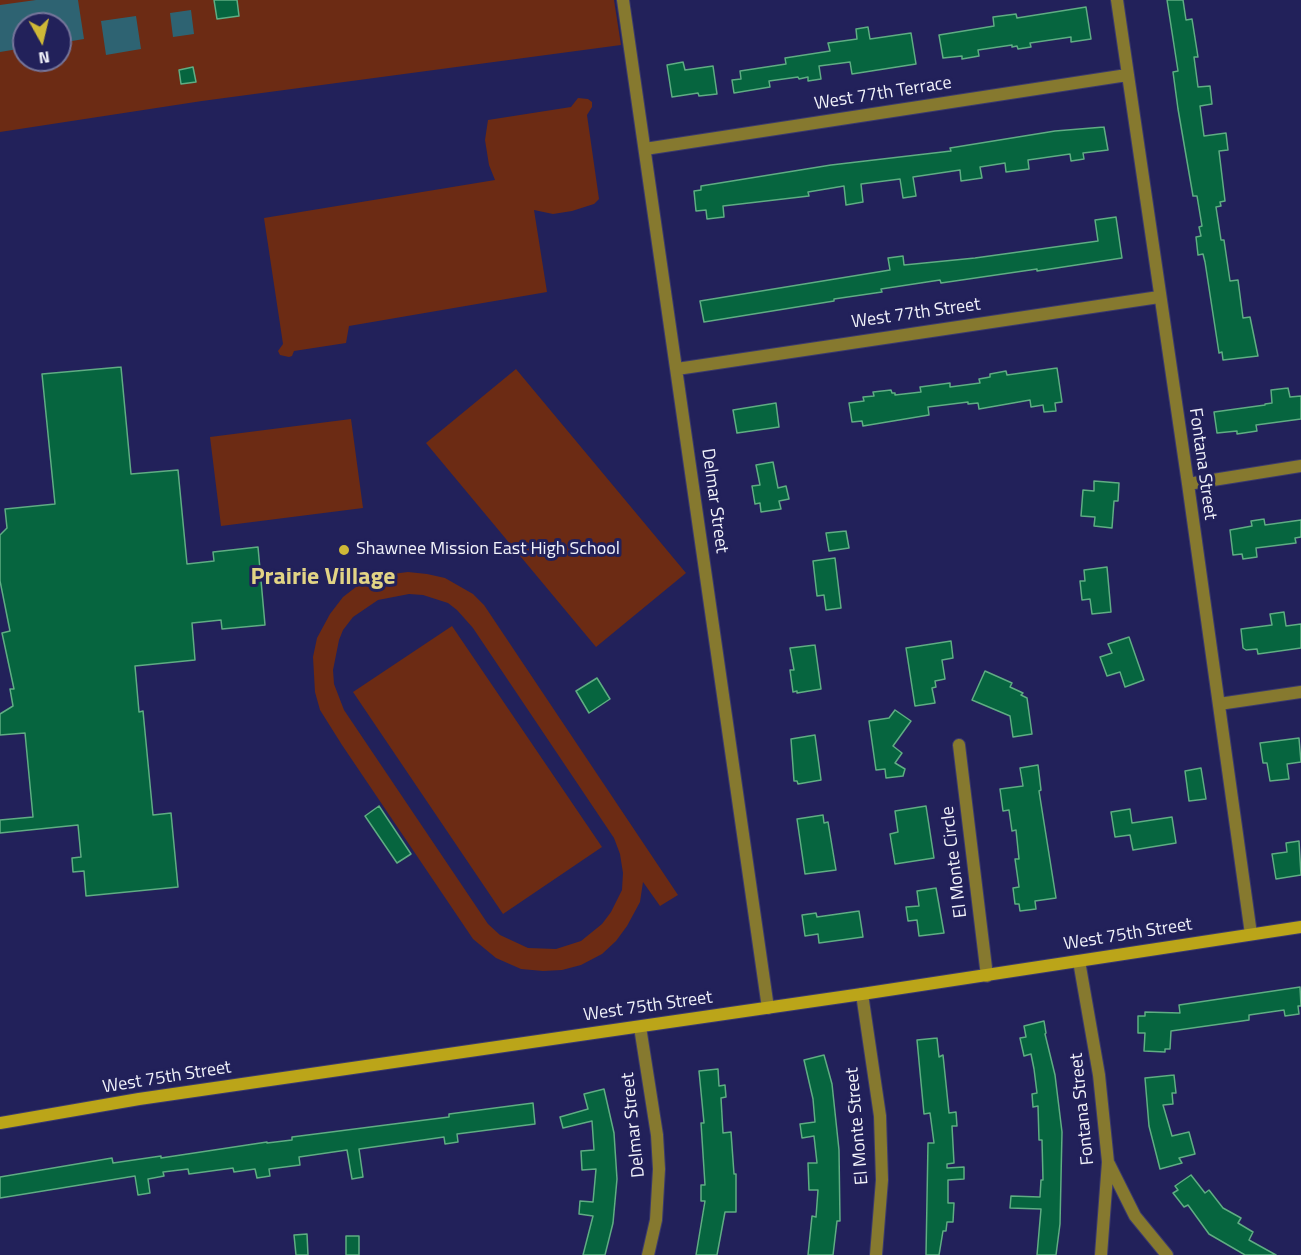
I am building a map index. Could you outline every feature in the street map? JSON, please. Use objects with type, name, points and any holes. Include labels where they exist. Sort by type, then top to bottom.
[{"type":"main road","name":"West 75th Street","points":[[0,1123],[139,1099],[987,976],[1301,927]]},
{"type":"street","name":"Delmar Street","points":[[623,0],[768,1008]]},
{"type":"street","name":"Fontana Street","points":[[1117,0],[1251,934]]},
{"type":"street","name":"West 77th Terrace","points":[[645,149],[1127,75]]},
{"type":"street","name":"West 77th Street","points":[[677,369],[1159,297]]},
{"type":"street","points":[[1188,484],[1301,466]]},
{"type":"street","points":[[1219,704],[1301,692]]},
{"type":"street","name":"El Monte Circle","points":[[959,745],[987,976]]},
{"type":"street","name":"Fontana Street","points":[[1079,961],[1099,1075],[1108,1162],[1101,1255]]},
{"type":"street","name":"El Monte Street","points":[[862,994],[880,1126],[882,1180],[876,1255]]},
{"type":"street","name":"Delmar Street","points":[[640,1027],[657,1135],[659,1169],[656,1220],[648,1255]]},
{"type":"street","points":[[1108,1162],[1136,1216],[1167,1255]]},
{"type":"shaded area","points":[[0,0],[614,0],[621,45],[202,101],[0,132]]},
{"type":"shaded area","points":[[578,98],[592,102],[587,115],[599,199],[594,204],[572,211],[553,214],[534,210],[547,292],[349,326],[346,343],[294,351],[289,357],[280,355],[278,351],[283,344],[264,218],[495,180],[489,165],[485,140],[488,120],[571,107]]},
{"type":"shaded area","points":[[516,369],[686,573],[596,647],[426,443]]},
{"type":"shaded area","points":[[351,419],[363,508],[221,526],[210,437]]},
{"type":"shaded area","points":[[408,572],[445,578],[473,594],[484,605],[678,895],[660,906],[643,882],[640,902],[627,926],[602,954],[581,965],[562,970],[521,969],[496,958],[473,939],[320,710],[315,692],[313,657],[317,638],[330,614],[343,597],[356,587],[384,575]],"holes":[[[409,594],[423,595],[448,603],[473,628],[614,838],[620,854],[623,873],[622,890],[602,924],[581,941],[556,949],[528,948],[500,935],[488,924],[344,710],[334,684],[333,670],[343,630],[353,617],[378,600]]]},
{"type":"shaded area","points":[[452,626],[602,847],[503,914],[353,692]]},
{"type":"water","points":[[36,0],[78,0],[84,39],[72,41],[72,12],[12,12],[12,50],[0,52],[0,5]]},
{"type":"water","points":[[191,10],[194,34],[173,37],[170,13]]},
{"type":"water","points":[[136,16],[141,49],[106,55],[101,21]]},
{"type":"building","points":[[214,0],[237,0],[239,16],[217,19]]},
{"type":"building","points":[[1167,0],[1183,0],[1186,20],[1192,19],[1198,57],[1194,57],[1198,87],[1210,86],[1212,104],[1200,106],[1204,136],[1226,133],[1228,150],[1219,151],[1225,201],[1220,202],[1221,206],[1216,207],[1230,281],[1238,280],[1243,318],[1250,317],[1258,356],[1223,360],[1222,352],[1219,353],[1205,262],[1203,254],[1198,255],[1196,237],[1201,236],[1199,227],[1202,226],[1197,196],[1193,196],[1178,109],[1173,72],[1178,71]]},
{"type":"building","points":[[1086,7],[1091,39],[1071,42],[1071,37],[1030,43],[1031,47],[1018,49],[1017,46],[1012,47],[1012,45],[978,50],[979,56],[962,59],[962,56],[943,58],[939,35],[994,26],[993,17],[1016,14],[1017,18]]},
{"type":"building","points":[[868,27],[870,39],[911,33],[916,64],[852,74],[850,62],[819,66],[821,79],[808,81],[808,77],[799,79],[798,77],[769,81],[770,87],[734,93],[732,80],[741,79],[740,71],[786,64],[785,58],[830,51],[828,43],[857,39],[856,29]]},
{"type":"building","points":[[683,62],[685,70],[713,66],[717,94],[699,96],[698,93],[672,97],[667,65]]},
{"type":"building","points":[[193,67],[196,82],[181,84],[179,70]]},
{"type":"building","points":[[1104,127],[1108,150],[1083,153],[1084,159],[1071,161],[1070,154],[1028,160],[1029,169],[1006,172],[1005,163],[980,167],[982,178],[961,181],[960,170],[913,177],[916,196],[903,198],[900,179],[861,184],[863,202],[846,205],[844,186],[808,192],[809,196],[723,206],[724,217],[707,219],[706,210],[696,211],[694,191],[701,190],[701,186],[831,165],[951,151],[950,148],[1055,131]]},
{"type":"building","points":[[1116,217],[1122,258],[1037,271],[1037,269],[941,283],[940,280],[881,289],[882,292],[834,299],[834,301],[704,322],[700,301],[890,270],[888,258],[903,256],[904,265],[1098,241],[1095,220]]},
{"type":"building","points":[[121,367],[131,474],[178,470],[187,564],[214,561],[213,552],[258,547],[265,625],[222,629],[221,620],[192,623],[195,660],[135,666],[139,712],[143,711],[153,815],[171,813],[178,887],[86,896],[84,871],[73,872],[72,858],[81,857],[78,825],[0,833],[0,820],[33,817],[25,733],[0,735],[0,714],[13,706],[10,689],[14,689],[2,633],[10,631],[0,581],[0,535],[7,528],[5,509],[55,504],[42,374]]},
{"type":"building","points":[[1057,368],[1062,402],[1055,403],[1056,411],[1044,412],[1043,405],[1031,407],[1030,400],[979,409],[978,403],[968,404],[968,402],[928,407],[929,415],[863,426],[862,421],[852,422],[849,403],[864,401],[863,397],[874,396],[873,392],[891,390],[895,395],[921,392],[920,387],[950,383],[950,387],[980,383],[979,379],[1006,371],[1007,375]]},
{"type":"building","points":[[1288,388],[1290,397],[1301,396],[1301,419],[1256,425],[1257,431],[1237,434],[1237,431],[1217,433],[1214,412],[1272,403],[1271,390]]},
{"type":"building","points":[[776,403],[779,427],[737,433],[733,410]]},
{"type":"building","points":[[773,462],[778,488],[786,486],[789,499],[779,501],[781,509],[761,512],[760,503],[755,504],[752,486],[760,485],[756,465]]},
{"type":"building","points":[[1094,481],[1119,483],[1118,501],[1114,501],[1112,528],[1094,526],[1095,517],[1081,516],[1083,490],[1094,491]]},
{"type":"building","points":[[1264,519],[1265,525],[1301,520],[1301,537],[1295,538],[1296,543],[1256,548],[1257,557],[1243,559],[1242,554],[1233,555],[1230,530],[1252,526],[1251,521]]},
{"type":"building","points":[[846,531],[849,548],[829,551],[826,533]]},
{"type":"building","points":[[835,558],[841,608],[826,610],[824,595],[817,596],[813,561]]},
{"type":"building","points":[[1107,567],[1111,612],[1092,614],[1090,599],[1082,600],[1080,581],[1085,581],[1084,570]]},
{"type":"building","points":[[1284,612],[1286,626],[1301,624],[1301,648],[1258,654],[1257,649],[1243,648],[1241,629],[1272,625],[1270,614]]},
{"type":"building","points":[[1129,637],[1144,680],[1125,687],[1120,672],[1107,676],[1100,657],[1112,653],[1108,644]]},
{"type":"building","points":[[951,641],[953,658],[942,660],[945,679],[935,681],[936,687],[932,688],[935,703],[915,706],[906,648]]},
{"type":"building","points":[[815,645],[821,689],[793,692],[790,670],[794,670],[790,648]]},
{"type":"building","points":[[985,671],[1012,683],[1010,687],[1023,693],[1021,695],[1027,698],[1032,734],[1013,737],[1010,716],[972,700]]},
{"type":"building","points":[[597,678],[610,699],[589,713],[576,691]]},
{"type":"building","points":[[895,710],[911,721],[893,746],[902,753],[895,763],[905,769],[903,776],[886,778],[885,769],[876,770],[869,721],[889,718]]},
{"type":"building","points":[[815,735],[821,780],[798,784],[794,781],[791,739]]},
{"type":"building","points":[[1299,738],[1301,762],[1287,764],[1289,779],[1270,781],[1267,763],[1263,763],[1260,743]]},
{"type":"building","points":[[1038,765],[1041,790],[1039,791],[1056,898],[1035,901],[1036,909],[1020,911],[1019,904],[1015,904],[1013,888],[1019,887],[1015,859],[1019,859],[1016,830],[1012,831],[1009,810],[1003,811],[1000,789],[1023,786],[1020,768]]},
{"type":"building","points":[[1201,768],[1206,799],[1189,801],[1185,771]]},
{"type":"building","points":[[379,806],[411,854],[397,863],[365,816]]},
{"type":"building","points":[[926,806],[934,858],[895,864],[890,834],[898,832],[895,811]]},
{"type":"building","points":[[1130,809],[1132,823],[1172,817],[1176,843],[1133,850],[1130,835],[1115,837],[1111,812]]},
{"type":"building","points":[[823,815],[824,823],[828,822],[836,870],[805,874],[797,819]]},
{"type":"building","points":[[1299,841],[1301,875],[1276,879],[1272,854],[1287,852],[1286,843]]},
{"type":"building","points":[[936,888],[944,933],[919,936],[917,920],[908,921],[906,907],[919,906],[917,891]]},
{"type":"building","points":[[859,911],[863,937],[819,943],[818,934],[805,936],[802,915],[816,913],[817,917]]},
{"type":"building","points":[[1300,987],[1299,1014],[1285,1016],[1284,1010],[1249,1015],[1249,1020],[1171,1031],[1170,1049],[1165,1049],[1165,1052],[1144,1051],[1145,1033],[1138,1033],[1138,1016],[1145,1016],[1145,1012],[1180,1013],[1179,1005]]},
{"type":"building","points":[[1044,1021],[1055,1075],[1062,1132],[1060,1224],[1056,1255],[1037,1255],[1041,1209],[1010,1208],[1011,1196],[1040,1197],[1041,1180],[1043,1180],[1042,1140],[1039,1140],[1038,1106],[1033,1107],[1032,1094],[1037,1093],[1034,1069],[1031,1054],[1024,1056],[1020,1038],[1026,1037],[1024,1026]]},
{"type":"building","points":[[937,1038],[939,1057],[943,1055],[949,1113],[956,1112],[957,1126],[952,1126],[954,1163],[947,1164],[947,1168],[964,1167],[964,1179],[948,1180],[948,1203],[954,1203],[953,1222],[947,1222],[946,1231],[943,1231],[939,1255],[926,1255],[928,1143],[934,1143],[930,1113],[924,1114],[917,1040]]},
{"type":"building","points":[[824,1055],[832,1084],[839,1150],[840,1221],[837,1221],[833,1255],[808,1255],[812,1216],[816,1217],[818,1190],[809,1190],[808,1163],[817,1163],[814,1136],[802,1138],[800,1124],[815,1122],[813,1099],[804,1060]]},
{"type":"building","points":[[718,1069],[719,1086],[725,1085],[726,1097],[721,1098],[723,1133],[731,1132],[734,1174],[736,1174],[736,1212],[725,1212],[717,1255],[696,1255],[705,1201],[701,1201],[701,1185],[705,1185],[701,1123],[704,1123],[699,1071]]},
{"type":"building","points":[[1174,1075],[1176,1093],[1172,1093],[1173,1104],[1163,1105],[1172,1136],[1189,1132],[1195,1154],[1179,1158],[1182,1163],[1160,1169],[1149,1126],[1145,1078]]},
{"type":"building","points":[[604,1089],[614,1133],[617,1179],[613,1223],[605,1255],[583,1255],[593,1216],[579,1214],[580,1201],[593,1202],[596,1169],[582,1170],[581,1151],[594,1150],[592,1121],[563,1128],[560,1117],[588,1109],[584,1094]]},
{"type":"building","points":[[533,1103],[535,1124],[457,1134],[458,1142],[445,1144],[444,1137],[359,1149],[363,1177],[352,1179],[347,1150],[299,1157],[300,1165],[269,1169],[270,1176],[257,1178],[255,1169],[234,1172],[233,1168],[189,1174],[188,1169],[163,1172],[164,1176],[148,1179],[150,1193],[138,1195],[135,1176],[0,1198],[0,1177],[112,1158],[113,1163],[292,1140],[292,1137],[449,1117],[449,1114]]},
{"type":"building","points":[[1191,1175],[1205,1193],[1209,1190],[1223,1208],[1241,1218],[1238,1223],[1253,1232],[1249,1240],[1276,1255],[1245,1255],[1209,1234],[1188,1205],[1184,1207],[1173,1193],[1178,1190],[1175,1186]]},
{"type":"building","points":[[307,1234],[308,1255],[296,1255],[294,1235]]},
{"type":"building","points":[[346,1236],[359,1236],[359,1255],[346,1255]]},
{"type":"place","name":"Shawnee Mission East High School","points":[[344,550]]},
{"type":"district","name":"Prairie Village","points":[[323,578]]}]
